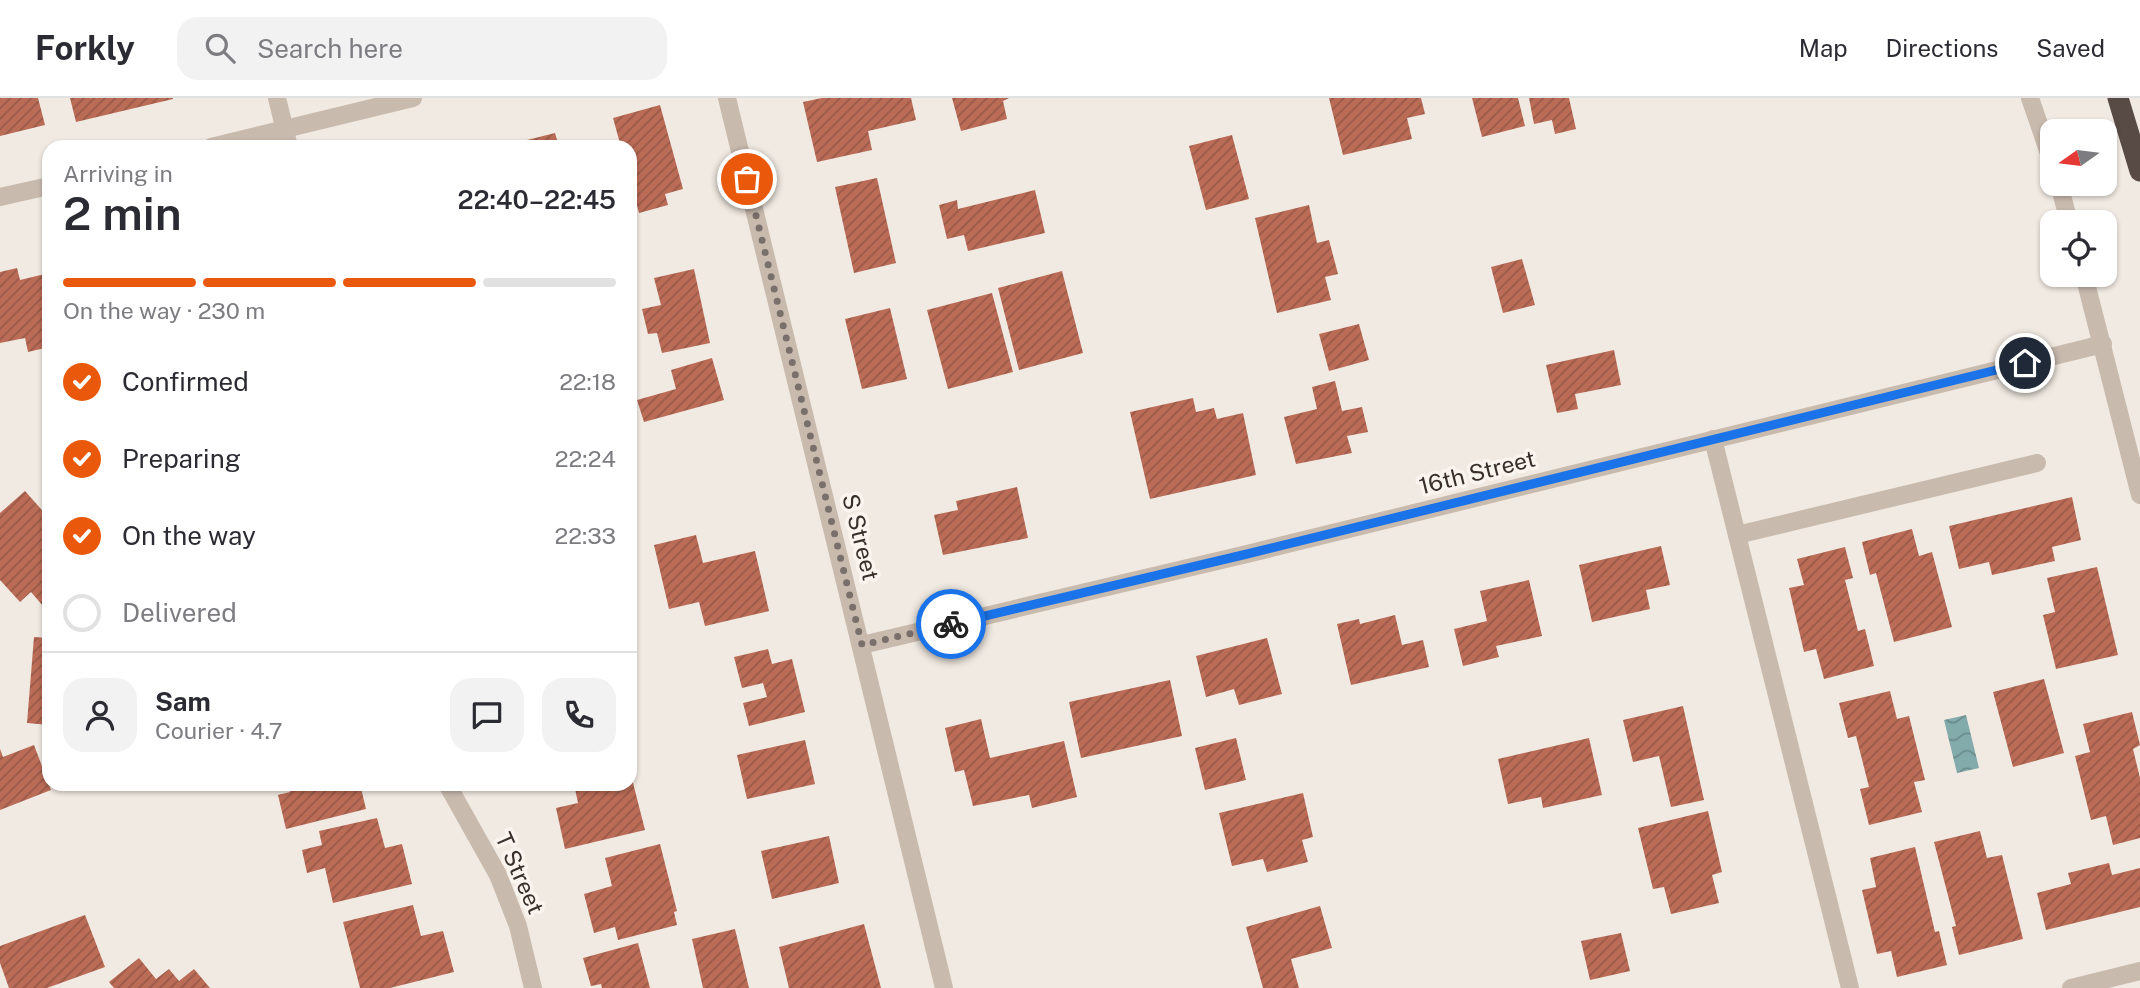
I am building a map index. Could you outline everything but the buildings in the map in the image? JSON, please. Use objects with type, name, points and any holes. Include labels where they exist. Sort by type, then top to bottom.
[{"type":"highway","points":[[2118,98],[2140,171]]},
{"type":"street","points":[[277,98],[287,138],[413,98]]},
{"type":"street","name":"S Street","points":[[727,98],[944,988]]},
{"type":"street","points":[[2030,98],[2040,127]]},
{"type":"street","points":[[0,197],[42,188]]},
{"type":"street","points":[[2087,287],[2140,495]]},
{"type":"street","name":"16th Street","points":[[862,645],[1247,554],[2103,344]]},
{"type":"street","points":[[1713,439],[1850,988]]},
{"type":"street","points":[[1737,535],[2037,463]]},
{"type":"street","name":"T Street","points":[[451,791],[498,875],[518,926],[533,988]]},
{"type":"street","points":[[2071,988],[2140,971]]},
{"type":"water","points":[[1966,715],[1979,768],[1957,773],[1944,720]]},
{"type":"way so far","points":[[747,179],[862,645],[951,624]]},
{"type":"route","points":[[951,624],[2025,363]]}]
